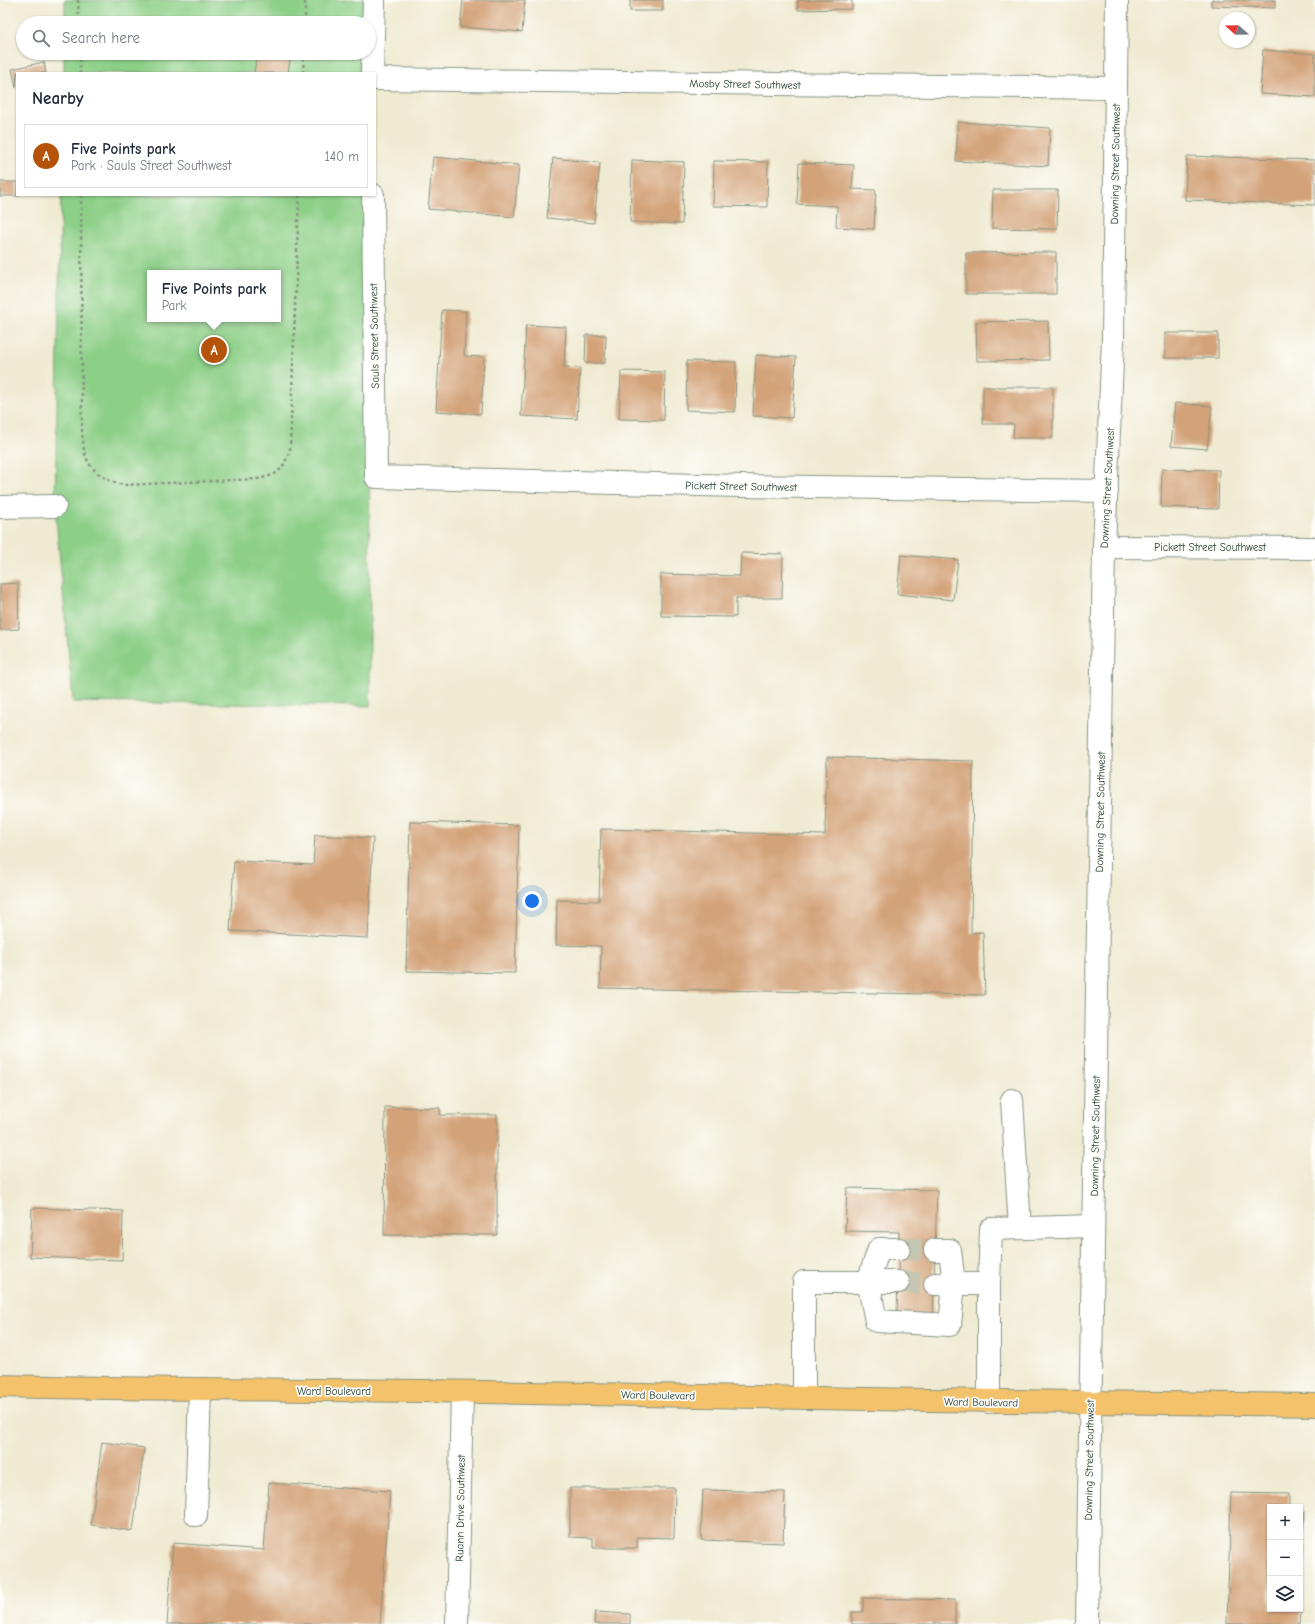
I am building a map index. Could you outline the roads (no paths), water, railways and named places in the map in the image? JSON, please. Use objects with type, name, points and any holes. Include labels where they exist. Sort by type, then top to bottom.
[{"type":"main road","name":"Ward Boulevard","points":[[0,1386],[200,1390],[462,1392],[1090,1404],[1315,1405]]},
{"type":"street","points":[[374,0],[374,16]]},
{"type":"street","name":"Downing Street Southwest","points":[[1087,1624],[1104,547],[1113,339],[1116,0]]},
{"type":"street","points":[[372,60],[372,72]]},
{"type":"street","name":"Mosby Street Southwest","points":[[376,79],[1115,88]]},
{"type":"street","name":"Sauls Street Southwest","points":[[373,196],[376,477]]},
{"type":"street","name":"Pickett Street Southwest","points":[[376,477],[741,486],[1107,491]]},
{"type":"street","points":[[0,507],[56,506]]},
{"type":"street","name":"Pickett Street Southwest","points":[[1104,547],[1315,548]]},
{"type":"street","points":[[1012,1100],[1020,1228]]},
{"type":"street","points":[[989,1402],[989,1284],[991,1229],[1093,1226]]},
{"type":"street","points":[[899,1249],[879,1249],[868,1281],[876,1321],[950,1325],[944,1284],[950,1250],[935,1250]]},
{"type":"street","points":[[804,1398],[804,1282],[898,1282]]},
{"type":"street","points":[[944,1284],[989,1284]]},
{"type":"street","points":[[196,1515],[200,1390]]},
{"type":"street","name":"Ruann Drive Southwest","points":[[457,1624],[462,1392]]},
{"type":"tunnel","points":[[899,1249],[935,1250]]},
{"type":"tunnel","points":[[898,1282],[935,1284]]},
{"type":"place","name":"Five Points park","points":[[214,350]]}]
